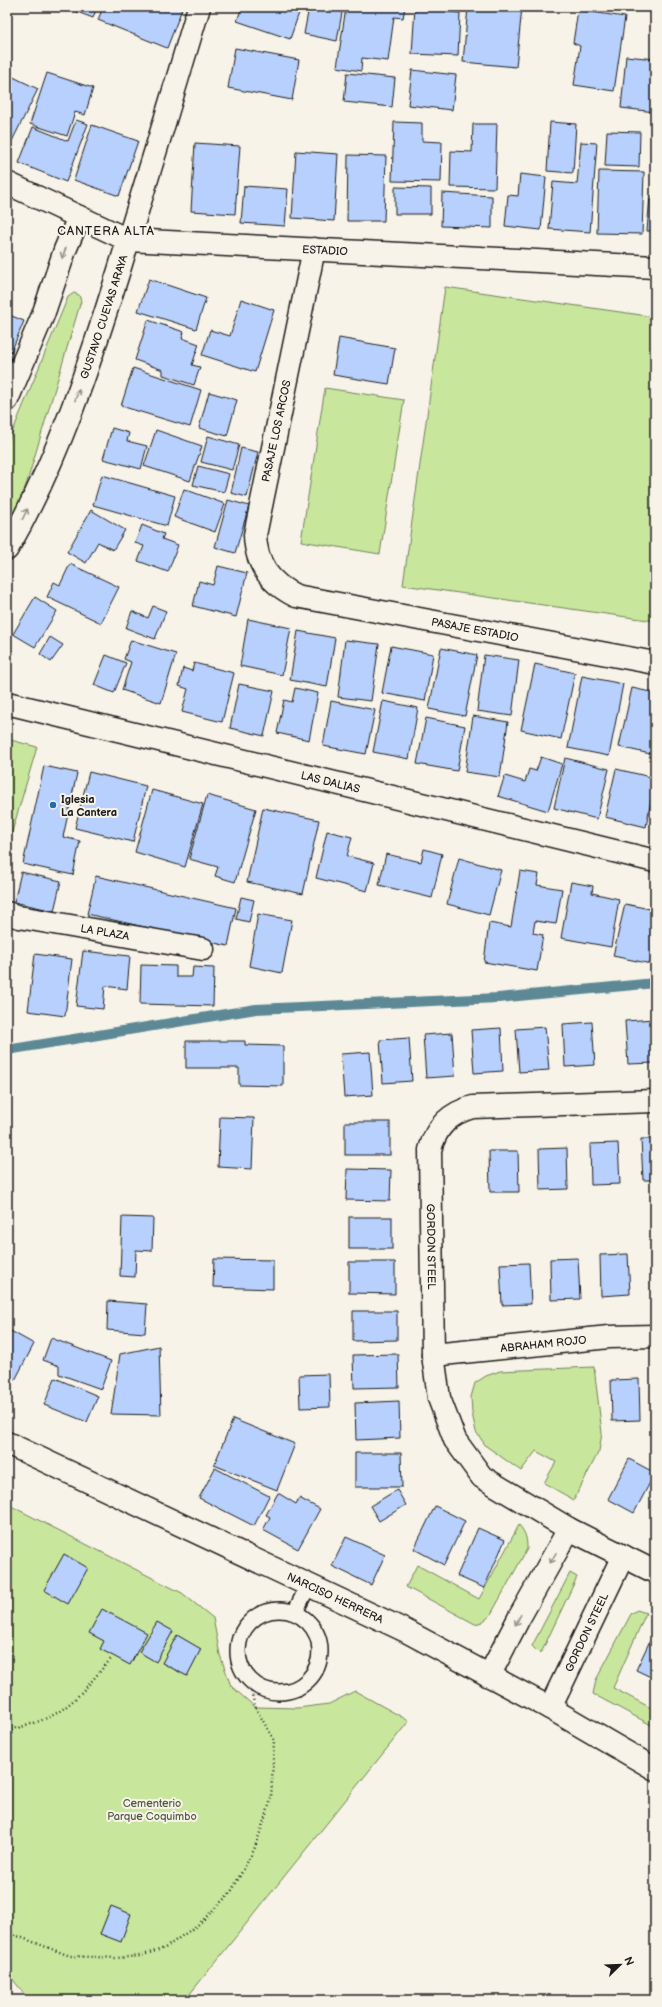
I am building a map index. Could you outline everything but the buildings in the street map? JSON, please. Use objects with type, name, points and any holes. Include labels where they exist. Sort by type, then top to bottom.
[{"type":"street","name":"GUSTAVO CUEVAS ARAYA","points":[[7,549],[48,468],[75,403],[99,337],[199,7]]},
{"type":"street","name":"ESTADIO","points":[[7,183],[128,240],[655,267]]},
{"type":"street","points":[[7,400],[43,314],[64,250],[79,217]]},
{"type":"street","name":"PASAJE LOS ARCOS","points":[[296,596],[284,590],[267,575],[258,556],[255,535],[314,249]]},
{"type":"street","name":"PASAJE ESTADIO","points":[[296,596],[655,663]]},
{"type":"street","name":"LAS DALIAS","points":[[7,703],[655,861]]},
{"type":"street","name":"LA PLAZA","points":[[7,912],[19,917],[203,949]]},
{"type":"street","name":"GORDON STEEL","points":[[655,1101],[473,1107],[459,1111],[446,1119],[433,1138],[430,1150],[433,1355],[438,1398],[455,1440],[467,1459],[482,1477],[569,1529],[655,1572]]},
{"type":"street","name":"ABRAHAM ROJO","points":[[433,1355],[609,1337],[655,1336]]},
{"type":"street","name":"NARCISO HERRERA","points":[[7,1443],[406,1631],[550,1708],[655,1769]]},
{"type":"street","points":[[489,1676],[519,1618],[569,1529]]},
{"type":"street","name":"GORDON STEEL","points":[[550,1708],[623,1556]]},
{"type":"lane","points":[[295,1612],[308,1586]]},
{"type":"lane","points":[[279,1609],[295,1612],[308,1622],[317,1635],[320,1652],[317,1667],[308,1681],[294,1690],[278,1692],[262,1689],[249,1680],[240,1666],[237,1650],[241,1634],[249,1621],[263,1612],[279,1609]]},
{"type":"path","points":[[7,1730],[52,1716],[74,1701],[111,1659]]},
{"type":"path","points":[[7,1932],[70,1956],[117,1958],[140,1956],[165,1948],[199,1924],[231,1892],[254,1850],[270,1800],[274,1740],[255,1707],[249,1680]]},
{"type":"green space","points":[[445,287],[655,317],[655,621],[403,585]]},
{"type":"green space","points":[[74,293],[79,295],[81,301],[27,482],[17,510],[7,528],[7,445],[68,297]]},
{"type":"green space","points":[[325,388],[404,400],[380,554],[301,541]]},
{"type":"green space","points":[[7,739],[37,747],[7,849]]},
{"type":"green space","points":[[594,1367],[602,1433],[599,1451],[574,1500],[544,1483],[556,1462],[536,1451],[521,1471],[486,1446],[476,1432],[472,1413],[471,1397],[475,1383],[486,1376],[500,1371]]},
{"type":"green space","name":"Cementerio Parque Coquimbo","points":[[7,1504],[182,1593],[213,1618],[220,1655],[231,1686],[255,1707],[298,1708],[329,1704],[355,1691],[409,1721],[185,2000],[29,2000],[7,1972]]},
{"type":"green space","points":[[519,1525],[526,1536],[527,1549],[490,1616],[482,1622],[475,1624],[406,1587],[417,1565],[479,1599]]},
{"type":"green space","points":[[570,1573],[577,1577],[542,1651],[539,1653],[532,1646]]},
{"type":"green space","points":[[637,1610],[646,1613],[613,1688],[655,1710],[655,1727],[593,1694],[596,1680],[631,1614]]},
{"type":"waterway","points":[[7,1050],[256,1009],[498,998],[655,983]]},
{"type":"place","name":"Iglesia La Cantera","points":[[53,805]]},
{"type":"district","name":"CANTERA ALTA","points":[[106,231]]}]
